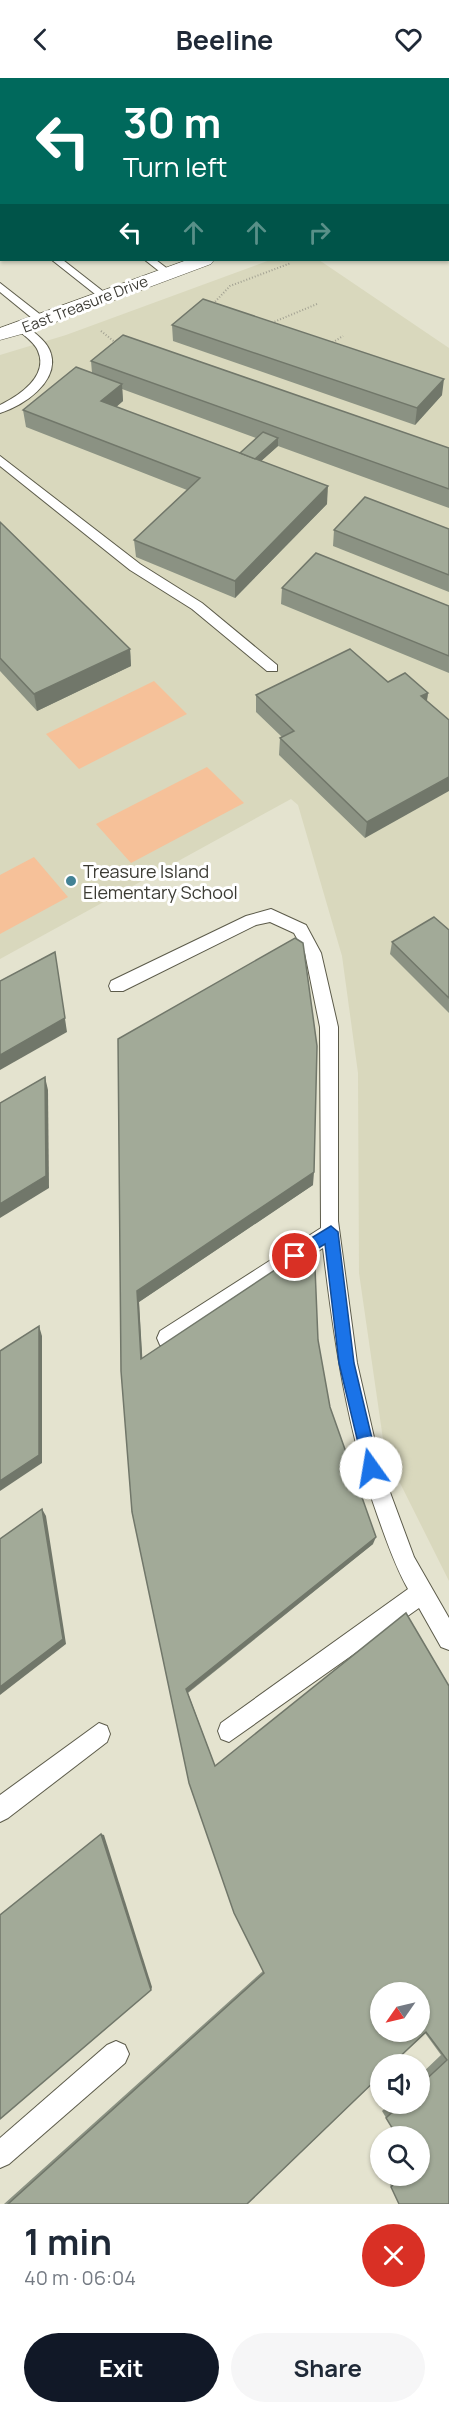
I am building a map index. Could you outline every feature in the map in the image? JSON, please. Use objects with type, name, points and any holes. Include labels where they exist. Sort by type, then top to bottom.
[{"type":"street","name":"East Treasure Drive","points":[[0,334],[42,321],[201,261]]},
{"type":"lane","points":[[58,261],[104,296]]},
{"type":"lane","points":[[151,261],[168,273]]},
{"type":"lane","points":[[0,286],[42,321]]},
{"type":"lane","points":[[0,409],[37,385],[46,364],[45,354],[39,343],[22,328]]},
{"type":"lane","points":[[0,460],[135,567],[197,606],[272,668]]},
{"type":"lane","points":[[117,986],[252,920],[271,915],[300,929],[312,953],[329,1027],[331,1232],[347,1363],[371,1468],[405,1563],[449,1639]]},
{"type":"lane","points":[[167,1338],[331,1232]]},
{"type":"lane","points":[[229,1731],[422,1592]]},
{"type":"lane","points":[[0,1810],[99,1734]]},
{"type":"lane","points":[[0,2155],[117,2054]]},
{"type":"path","points":[[210,308],[230,286],[291,263]]},
{"type":"path","points":[[263,326],[317,304]]},
{"type":"path","points":[[75,308],[113,342],[122,345]]},
{"type":"path","points":[[327,346],[343,336]]},
{"type":"shaded area","name":"Treasure Island Elementary School","points":[[267,261],[320,261],[449,348],[449,1581],[385,1453],[359,1273],[358,1073],[342,956],[298,805],[291,799],[0,959],[0,355],[66,335]]},
{"type":"shaded area","points":[[154,681],[187,714],[79,769],[46,734]]},
{"type":"shaded area","points":[[207,767],[244,803],[131,863],[96,824]]},
{"type":"shaded area","points":[[34,857],[68,897],[0,934],[0,875]]},
{"type":"building","points":[[203,299],[444,379],[417,408],[172,325]]},
{"type":"building","points":[[123,335],[449,448],[449,489],[91,361]]},
{"type":"building","points":[[76,367],[122,384],[101,401],[328,486],[235,581],[134,540],[200,478],[23,410]]},
{"type":"building","points":[[263,432],[278,438],[255,459],[240,453]]},
{"type":"building","points":[[365,497],[449,529],[449,575],[334,530]]},
{"type":"building","points":[[0,522],[130,649],[34,694],[0,658]]},
{"type":"building","points":[[316,553],[449,606],[449,656],[282,588]]},
{"type":"building","points":[[350,649],[388,682],[405,673],[428,693],[421,696],[449,720],[449,777],[367,822],[280,738],[294,731],[256,695]]},
{"type":"building","points":[[434,917],[449,930],[449,998],[392,942]]},
{"type":"building","points":[[295,938],[303,943],[317,1046],[314,1172],[137,1291],[141,1359],[314,1244],[318,1340],[330,1407],[376,1537],[186,1689],[215,1766],[406,1613],[449,1686],[449,2204],[399,2204],[391,2187],[430,2186],[430,2126],[391,2126],[386,2118],[390,2114],[430,2114],[430,2076],[447,2060],[430,2037],[430,1982],[370,1982],[370,2042],[415,2042],[403,2054],[370,2054],[370,2086],[247,2204],[8,2204],[264,1973],[234,1913],[189,1783],[132,1512],[121,1371],[118,1039]]},
{"type":"building","points":[[55,952],[65,1018],[0,1055],[0,981]]},
{"type":"building","points":[[45,1077],[46,1176],[0,1204],[0,1103]]},
{"type":"building","points":[[39,1326],[39,1455],[0,1481],[0,1351]]},
{"type":"building","points":[[42,1509],[63,1639],[0,1687],[0,1539]]},
{"type":"building","points":[[101,1834],[151,1990],[0,2119],[0,1915]]},
{"type":"place","name":"Treasure Island Elementary School","points":[[71,881]]},
{"type":"route","points":[[295,1256],[331,1232],[347,1363],[371,1468]]}]
